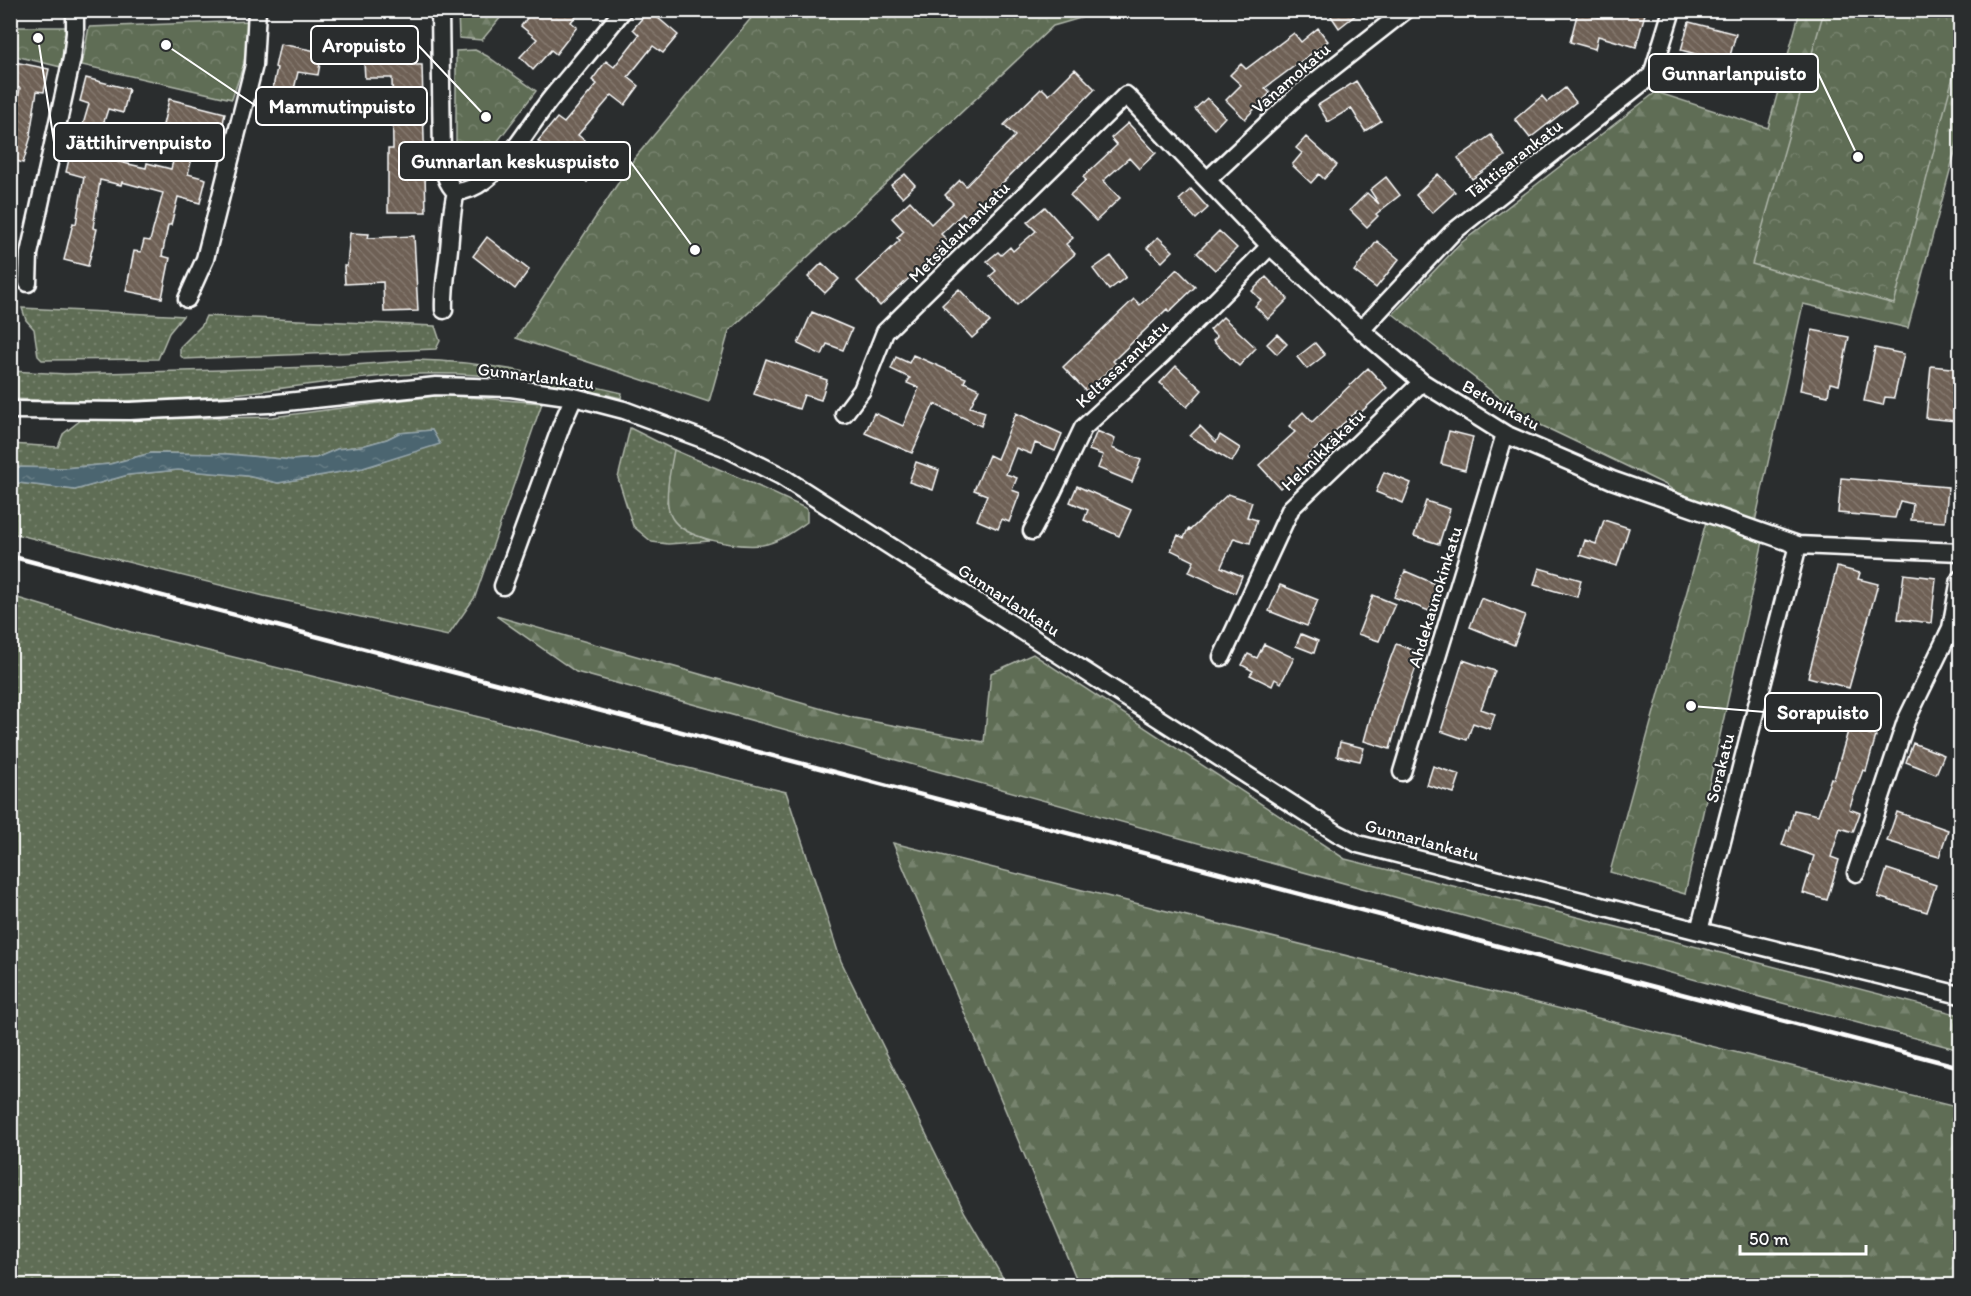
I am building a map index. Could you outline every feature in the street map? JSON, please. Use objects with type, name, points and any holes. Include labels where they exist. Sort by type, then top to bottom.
[{"type":"street","points":[[28,283],[29,254],[72,58],[75,10]]},
{"type":"street","points":[[187,299],[205,259],[254,65],[257,10]]},
{"type":"street","points":[[440,10],[442,158],[444,174],[450,187],[456,192],[467,191],[487,179],[505,160],[552,96],[623,10]]},
{"type":"street","name":"Vanamokatu","points":[[1207,180],[1299,94],[1406,10]]},
{"type":"street","name":"Tähtisarankatu","points":[[1361,330],[1452,233],[1652,75],[1672,10]]},
{"type":"street","name":"Betonikatu","points":[[1126,95],[1270,246],[1361,330],[1422,382],[1505,434],[1612,480],[1798,545],[1960,552]]},
{"type":"street","name":"Metsälauhankatu","points":[[844,414],[862,390],[885,332],[1126,95]]},
{"type":"street","points":[[444,310],[444,277],[449,250],[451,212],[456,192]]},
{"type":"street","name":"Keltasarankatu","points":[[1032,531],[1083,428],[1162,355],[1270,246]]},
{"type":"street","name":"Helmikkäkatu","points":[[1222,657],[1291,508],[1422,382]]},
{"type":"street","name":"Gunnarlankatu","points":[[10,410],[130,411],[245,405],[436,386],[510,388],[574,397],[624,410],[724,447],[781,476],[1336,833],[1358,844],[1699,931],[1960,994]]},
{"type":"street","points":[[503,586],[574,397]]},
{"type":"street","name":"Ahdekaunokinkatu","points":[[1402,772],[1505,434]]},
{"type":"street","name":"Sorakatu","points":[[1699,931],[1798,545]]},
{"type":"street","points":[[1856,873],[1905,721],[1951,628],[1960,579]]},
{"type":"green space","points":[[458,10],[506,11],[482,40],[459,38]]},
{"type":"green space","points":[[1073,10],[1081,18],[1053,26],[729,331],[709,402],[516,338],[634,159],[757,11]]},
{"type":"green space","points":[[1800,11],[1960,11],[1960,133],[1908,328],[1803,304],[1749,549],[1666,485],[1526,418],[1393,314],[1461,243],[1656,92],[1768,128]]},
{"type":"green space","points":[[1824,11],[1960,11],[1960,50],[1894,304],[1752,264]]},
{"type":"green space","points":[[251,21],[244,63],[232,99],[82,65],[89,27]]},
{"type":"green space","points":[[11,27],[66,27],[61,67],[11,55]]},
{"type":"green space","points":[[475,50],[536,91],[481,163],[475,169],[467,169],[460,165],[456,142],[456,51]]},
{"type":"green space","points":[[22,308],[183,316],[169,333],[158,359],[42,360],[38,356],[34,329],[26,320]]},
{"type":"green space","points":[[206,316],[435,326],[440,341],[436,349],[184,359],[180,355],[180,347],[202,325]]},
{"type":"green space","points":[[417,360],[495,367],[622,393],[621,398],[537,381],[481,375],[424,374],[372,377],[182,399],[59,401],[11,399],[11,371],[66,374],[221,370],[341,366]]},
{"type":"green space","points":[[442,395],[542,403],[475,597],[448,636],[264,596],[11,533],[11,482],[75,490],[128,475],[178,470],[247,476],[278,483],[363,468],[439,443],[432,430],[399,433],[362,446],[337,449],[316,458],[292,460],[228,454],[151,453],[110,464],[64,468],[11,467],[11,444],[58,447],[63,434],[81,420],[272,417]]},
{"type":"green space","points":[[630,428],[674,450],[667,502],[684,529],[710,541],[668,544],[652,542],[633,526],[618,478]]},
{"type":"green space","points":[[674,450],[807,509],[807,522],[780,539],[762,545],[726,543],[688,532],[679,526],[669,511],[668,485]]},
{"type":"green space","points":[[1706,522],[1763,541],[1685,894],[1610,872]]},
{"type":"green space","points":[[11,596],[131,632],[786,792],[841,961],[965,1213],[1007,1285],[11,1285]]},
{"type":"green space","points":[[496,616],[854,718],[984,742],[991,673],[1033,654],[1345,859],[1960,1015],[1960,1050],[1711,984],[576,672]]},
{"type":"green space","points":[[893,843],[1960,1108],[1960,1285],[1079,1285]]},
{"type":"water","points":[[432,430],[440,444],[363,468],[278,483],[247,476],[178,470],[128,475],[75,490],[11,482],[11,467],[64,468],[110,464],[151,453],[228,454],[292,460],[316,458],[337,449],[362,446],[399,433]]},
{"type":"building","points":[[533,10],[581,10],[571,22],[577,27],[556,54],[551,50],[533,70],[520,57],[537,39],[521,26]]},
{"type":"building","points":[[649,10],[678,35],[663,53],[653,46],[628,77],[639,86],[625,105],[612,95],[578,135],[606,158],[587,182],[556,157],[545,170],[532,160],[544,146],[538,141],[557,118],[564,123],[597,84],[592,80],[606,61],[614,67],[639,35],[633,29]]},
{"type":"building","points":[[1327,10],[1362,10],[1339,28]]},
{"type":"building","points":[[1601,10],[1646,10],[1636,47],[1598,36],[1595,49],[1570,42],[1578,11],[1599,17]]},
{"type":"building","points":[[1689,22],[1736,34],[1728,63],[1681,50]]},
{"type":"building","points":[[1318,28],[1328,41],[1265,88],[1270,93],[1245,119],[1226,100],[1241,85],[1230,75],[1241,64],[1246,69],[1294,33],[1301,42]]},
{"type":"building","points":[[280,44],[322,52],[318,75],[298,72],[291,102],[271,97]]},
{"type":"building","points":[[10,61],[49,69],[44,92],[37,91],[31,136],[23,163],[10,159],[10,130],[12,130],[20,88],[10,86]]},
{"type":"building","points":[[364,63],[422,65],[426,212],[388,212],[388,149],[393,149],[392,78],[365,78]]},
{"type":"building","points":[[1075,69],[1095,89],[968,218],[963,213],[941,234],[948,241],[880,306],[857,281],[900,240],[897,238],[904,231],[892,218],[910,201],[931,224],[953,203],[945,195],[960,180],[966,186],[1015,136],[1004,125],[1042,88],[1049,95]]},
{"type":"building","points":[[86,78],[129,89],[123,113],[108,109],[93,156],[146,168],[147,163],[171,169],[181,130],[163,125],[169,99],[225,113],[220,139],[198,134],[188,174],[206,179],[200,203],[178,197],[171,225],[168,225],[162,256],[170,258],[162,298],[126,291],[134,251],[141,252],[144,240],[150,241],[163,193],[122,182],[121,185],[100,180],[93,228],[97,229],[88,266],[64,260],[73,223],[76,224],[84,177],[66,172],[71,151],[75,152],[89,104],[80,101]]},
{"type":"building","points":[[1356,81],[1381,121],[1365,131],[1351,108],[1328,122],[1318,105]]},
{"type":"building","points":[[1565,88],[1576,102],[1530,138],[1515,119],[1542,96],[1547,102]]},
{"type":"building","points":[[1207,98],[1225,117],[1214,129],[1195,109]]},
{"type":"building","points":[[1128,123],[1156,153],[1139,169],[1129,158],[1103,181],[1120,198],[1096,221],[1070,195],[1086,180],[1083,177],[1117,145],[1111,138]]},
{"type":"building","points":[[1491,135],[1505,156],[1472,179],[1458,158]]},
{"type":"building","points":[[1306,137],[1337,165],[1324,179],[1319,174],[1311,183],[1292,165],[1302,153],[1296,148]]},
{"type":"building","points":[[905,174],[915,185],[902,197],[891,185]]},
{"type":"building","points":[[1438,174],[1455,192],[1432,213],[1416,195]]},
{"type":"building","points":[[1386,177],[1400,195],[1376,214],[1378,216],[1367,227],[1350,210],[1367,193],[1379,204],[1370,190]]},
{"type":"building","points":[[1191,189],[1208,208],[1196,219],[1179,200]]},
{"type":"building","points":[[1045,207],[1073,238],[1066,244],[1075,254],[1017,305],[990,276],[996,271],[987,261],[998,252],[1001,255],[1010,247],[1013,251],[1036,231],[1027,222]]},
{"type":"building","points":[[1219,231],[1237,248],[1215,270],[1197,253]]},
{"type":"building","points":[[350,233],[369,234],[368,238],[414,236],[418,311],[384,312],[383,282],[345,284],[344,266],[347,266]]},
{"type":"building","points":[[487,237],[529,270],[515,289],[473,256]]},
{"type":"building","points":[[1158,237],[1173,251],[1162,262],[1147,248]]},
{"type":"building","points":[[1377,241],[1399,259],[1376,288],[1354,271]]},
{"type":"building","points":[[1111,256],[1126,277],[1109,290],[1093,269]]},
{"type":"building","points":[[822,263],[839,279],[825,293],[808,277]]},
{"type":"building","points":[[1177,269],[1195,287],[1169,312],[1167,309],[1113,361],[1116,364],[1086,391],[1063,367],[1134,299],[1140,305]]},
{"type":"building","points":[[1266,277],[1288,299],[1268,319],[1255,306],[1261,300],[1252,291]]},
{"type":"building","points":[[959,289],[990,322],[972,338],[942,305]]},
{"type":"building","points":[[812,312],[852,329],[843,350],[827,344],[822,355],[798,344]]},
{"type":"building","points":[[1223,317],[1256,348],[1239,366],[1213,341],[1217,337],[1210,330]]},
{"type":"building","points":[[1812,330],[1849,337],[1839,385],[1830,383],[1828,396],[1800,390]]},
{"type":"building","points":[[1277,334],[1287,344],[1277,354],[1267,344]]},
{"type":"building","points":[[1315,343],[1325,355],[1307,369],[1297,357]]},
{"type":"building","points":[[1875,348],[1904,354],[1894,398],[1885,397],[1883,405],[1864,401]]},
{"type":"building","points":[[913,355],[966,378],[964,382],[979,389],[970,407],[985,412],[981,426],[934,404],[912,453],[865,433],[874,413],[903,426],[919,388],[907,383],[910,378],[891,369],[896,357],[909,363]]},
{"type":"building","points":[[766,359],[827,380],[821,400],[804,395],[799,409],[754,394]]},
{"type":"building","points":[[1176,366],[1202,390],[1187,407],[1160,383]]},
{"type":"building","points":[[1931,366],[1960,369],[1956,421],[1926,418]]},
{"type":"building","points":[[1368,368],[1387,388],[1359,414],[1357,411],[1307,457],[1310,461],[1280,488],[1259,465],[1295,432],[1289,426],[1303,412],[1312,422]]},
{"type":"building","points":[[1016,413],[1062,434],[1055,451],[1035,443],[1031,454],[1016,448],[1006,474],[1017,478],[1012,490],[1020,493],[1009,522],[1002,519],[998,529],[977,520],[987,495],[974,490],[989,455],[997,459]]},
{"type":"building","points":[[1200,426],[1216,442],[1220,435],[1240,448],[1232,462],[1190,436]]},
{"type":"building","points":[[1097,431],[1115,439],[1112,448],[1141,460],[1132,482],[1098,468],[1103,455],[1089,450]]},
{"type":"building","points":[[1449,431],[1473,437],[1465,470],[1441,464]]},
{"type":"building","points":[[916,462],[939,470],[933,490],[909,482]]},
{"type":"building","points":[[1384,472],[1411,483],[1403,503],[1376,492]]},
{"type":"building","points":[[1841,478],[1948,487],[1945,522],[1911,520],[1913,504],[1900,501],[1895,518],[1838,513]]},
{"type":"building","points":[[1077,486],[1131,510],[1119,536],[1084,520],[1088,510],[1070,502]]},
{"type":"building","points":[[1228,494],[1252,502],[1247,517],[1257,520],[1250,543],[1234,538],[1221,567],[1242,576],[1235,593],[1189,572],[1194,561],[1171,550],[1178,535],[1184,538],[1188,529],[1190,530]]},
{"type":"building","points":[[1426,501],[1450,509],[1439,544],[1414,536]]},
{"type":"building","points":[[1604,520],[1629,528],[1617,566],[1580,555],[1585,540],[1596,544]]},
{"type":"building","points":[[1837,567],[1860,573],[1858,579],[1878,584],[1849,688],[1808,677]]},
{"type":"building","points":[[1539,568],[1581,580],[1577,597],[1534,585]]},
{"type":"building","points":[[1405,571],[1440,586],[1429,611],[1394,597]]},
{"type":"building","points":[[1904,574],[1936,578],[1931,623],[1898,619]]},
{"type":"building","points":[[1280,585],[1318,600],[1307,626],[1269,611]]},
{"type":"building","points":[[1373,595],[1395,604],[1379,641],[1358,634]]},
{"type":"building","points":[[1481,598],[1525,615],[1514,645],[1470,627]]},
{"type":"building","points":[[1301,634],[1318,641],[1314,653],[1296,646]]},
{"type":"building","points":[[1264,644],[1294,658],[1281,683],[1275,679],[1272,686],[1250,675],[1253,671],[1242,665],[1248,654],[1257,658]]},
{"type":"building","points":[[1396,644],[1421,653],[1390,749],[1364,741],[1376,697]]},
{"type":"building","points":[[1463,660],[1495,671],[1481,709],[1495,714],[1490,729],[1473,723],[1467,740],[1441,731]]},
{"type":"building","points":[[1815,709],[1842,714],[1839,732],[1812,727]]},
{"type":"building","points":[[1849,728],[1876,736],[1866,771],[1863,770],[1849,809],[1860,813],[1853,832],[1840,828],[1831,857],[1839,860],[1827,900],[1803,893],[1814,856],[1782,845],[1787,830],[1789,831],[1794,810],[1818,815],[1831,778],[1834,779]]},
{"type":"building","points":[[1340,742],[1364,748],[1360,761],[1337,756]]},
{"type":"building","points":[[1913,743],[1944,755],[1936,774],[1906,762]]},
{"type":"building","points":[[1433,766],[1460,775],[1454,793],[1427,785]]},
{"type":"building","points":[[1897,812],[1948,830],[1939,857],[1887,841]]},
{"type":"building","points":[[1887,869],[1936,885],[1927,912],[1878,897]]},
{"type":"railway","points":[[10,556],[1960,1067]]},
{"type":"place","name":"Jättihirvenpuisto","points":[[38,38]]},
{"type":"place","name":"Mammutinpuisto","points":[[166,45]]},
{"type":"place","name":"Aropuisto","points":[[486,117]]},
{"type":"place","name":"Gunnarlanpuisto","points":[[1858,157]]},
{"type":"place","name":"Gunnarlan keskuspuisto","points":[[695,250]]},
{"type":"place","name":"Sorapuisto","points":[[1691,706]]}]
